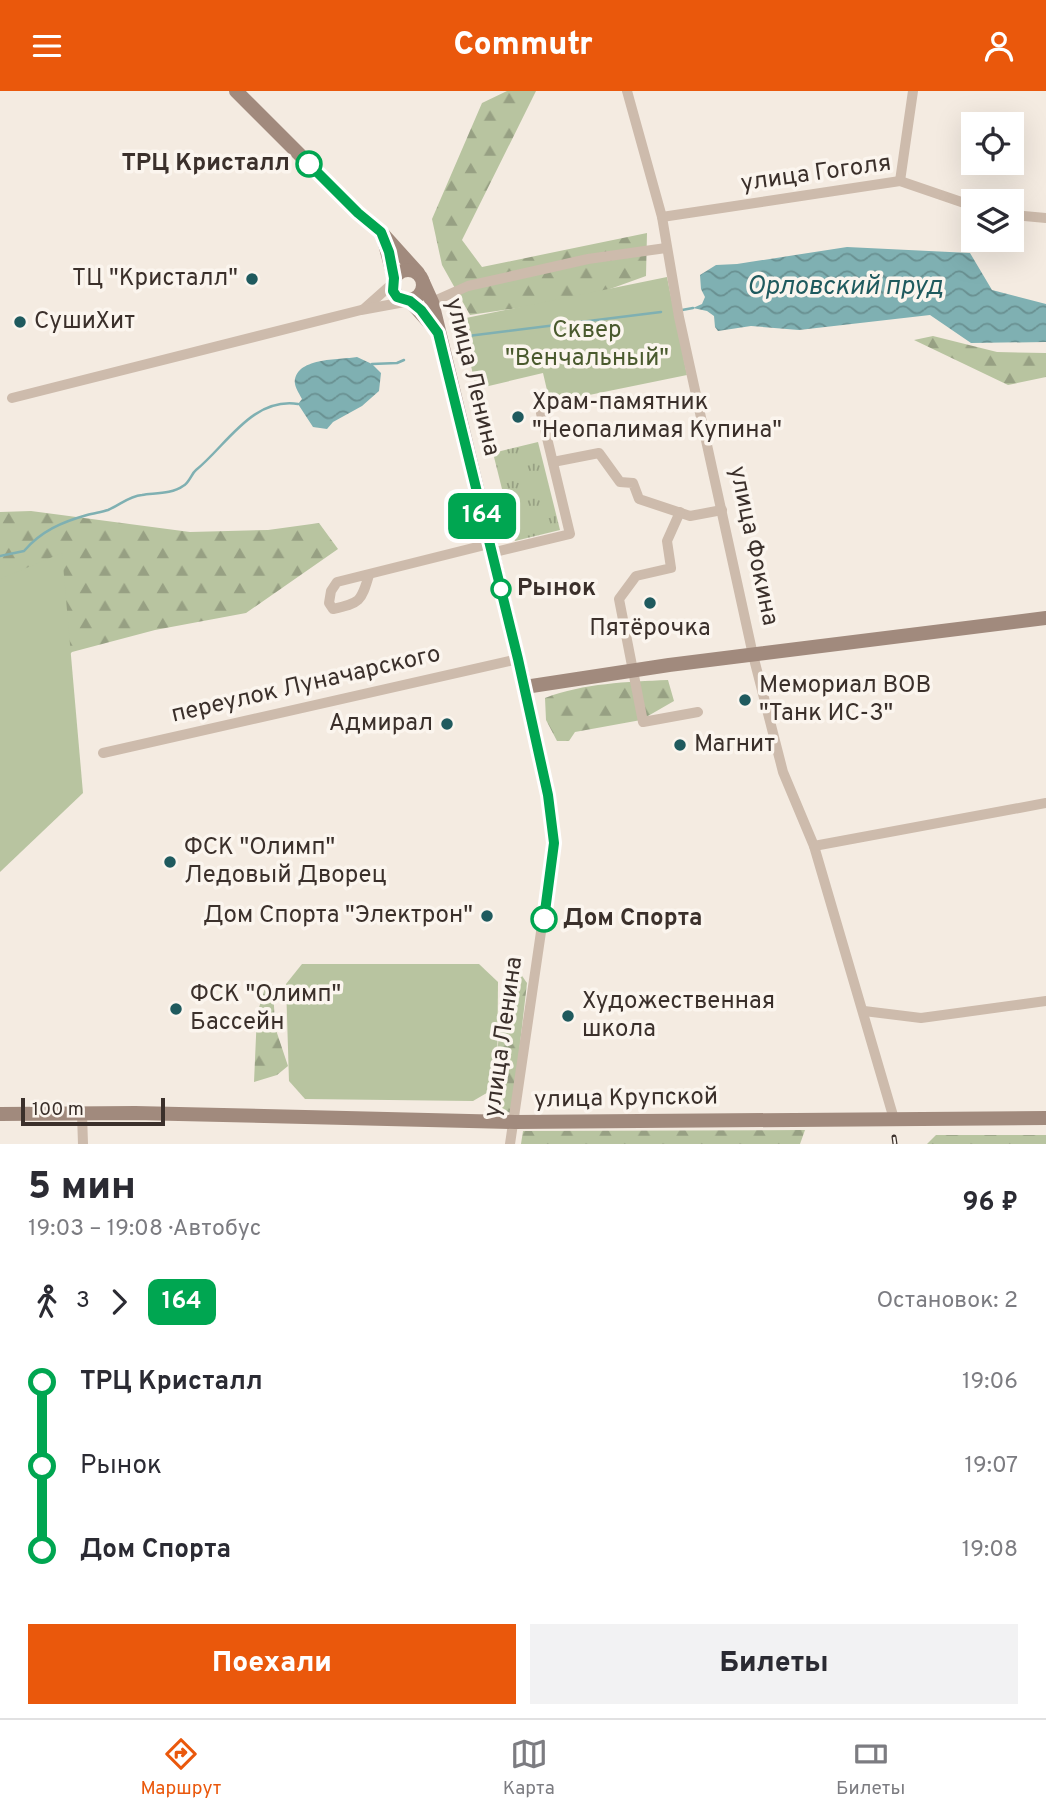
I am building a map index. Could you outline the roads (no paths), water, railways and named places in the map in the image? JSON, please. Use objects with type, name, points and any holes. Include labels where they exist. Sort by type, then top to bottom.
[{"type":"main road","name":"улица Ленина","points":[[236,91],[358,213],[381,232],[421,278],[432,302],[525,687]]},
{"type":"main road","points":[[381,232],[389,252],[397,297],[410,301],[438,333]]},
{"type":"main road","points":[[393,281],[405,270],[421,278],[419,296],[410,301]]},
{"type":"main road","name":"улица Фокина","points":[[525,687],[1046,618]]},
{"type":"main road","name":"улица Крупской","points":[[0,1114],[135,1113],[515,1122],[1044,1118]]},
{"type":"street","name":"улица Фокина","points":[[627,91],[662,217],[672,283],[753,655]]},
{"type":"street","points":[[900,181],[913,91]]},
{"type":"street","name":"улица Гоголя","points":[[662,217],[900,181],[961,202]]},
{"type":"street","points":[[1024,216],[1046,218]]},
{"type":"street","points":[[432,302],[468,286],[588,259],[666,248]]},
{"type":"street","points":[[361,310],[383,294],[393,281]]},
{"type":"street","points":[[12,398],[361,310],[410,301]]},
{"type":"street","points":[[369,575],[410,562],[570,534],[541,413]]},
{"type":"street","points":[[553,462],[599,453],[620,482],[633,483],[639,499],[690,516],[722,510]]},
{"type":"street","points":[[680,512],[667,541],[671,568],[636,576],[620,599],[643,722],[698,712]]},
{"type":"street","points":[[753,655],[783,772],[814,846],[894,1119]]},
{"type":"street","name":"переулок Луначарского","points":[[103,753],[518,659]]},
{"type":"street","name":"улица Ленина","points":[[510,1144],[554,843],[548,795],[525,687]]},
{"type":"street","points":[[814,846],[1046,803]]},
{"type":"street","points":[[864,1011],[921,1018],[1046,1001]]},
{"type":"street","points":[[82,1114],[83,1144]]},
{"type":"water","name":"Орловский пруд","points":[[847,247],[970,253],[992,290],[1046,304],[1046,342],[971,343],[930,315],[799,330],[751,326],[718,331],[714,316],[707,311],[693,308],[702,304],[705,297],[701,289],[700,275],[716,265]]},
{"type":"water","points":[[357,357],[372,364],[381,373],[379,391],[362,406],[333,422],[327,429],[313,427],[298,404],[302,399],[295,384],[296,375],[309,364],[319,361]]},
{"type":"waterway","points":[[682,310],[693,308]]},
{"type":"waterway","points":[[468,336],[661,312]]},
{"type":"waterway","points":[[372,364],[397,363],[404,360]]},
{"type":"waterway","points":[[0,556],[24,551],[52,528],[69,521],[108,510],[137,496],[179,489],[253,415],[282,404],[298,404]]},
{"type":"railway","points":[[894,1137],[895,1144]]},
{"type":"place","name":"ТРЦ Кристалл","points":[[309,164]]},
{"type":"place","name":"ТЦ \"Кристалл\"","points":[[252,279]]},
{"type":"place","name":"СушиХит","points":[[20,322]]},
{"type":"place","name":"Храм-памятник \"Неопалимая Купина\"","points":[[518,417]]},
{"type":"place","name":"Рынок","points":[[501,589]]},
{"type":"place","name":"Пятёрочка","points":[[650,603]]},
{"type":"place","name":"Мемориал ВОВ \"Танк ИС-3\"","points":[[745,700]]},
{"type":"place","name":"Адмирал","points":[[447,724]]},
{"type":"place","name":"Магнит","points":[[680,745]]},
{"type":"place","name":"ФСК \"Олимп\" Ледовый Дворец","points":[[170,862]]},
{"type":"place","name":"Дом Спорта \"Электрон\"","points":[[487,916]]},
{"type":"place","name":"Дом Спорта","points":[[544,919]]},
{"type":"place","name":"ФСК \"Олимп\" Бассейн","points":[[176,1009]]},
{"type":"place","name":"Художественная школа","points":[[568,1016]]},
{"type":"park label","name":"Сквер \"Венчальный\"","points":[[587,345]]}]
